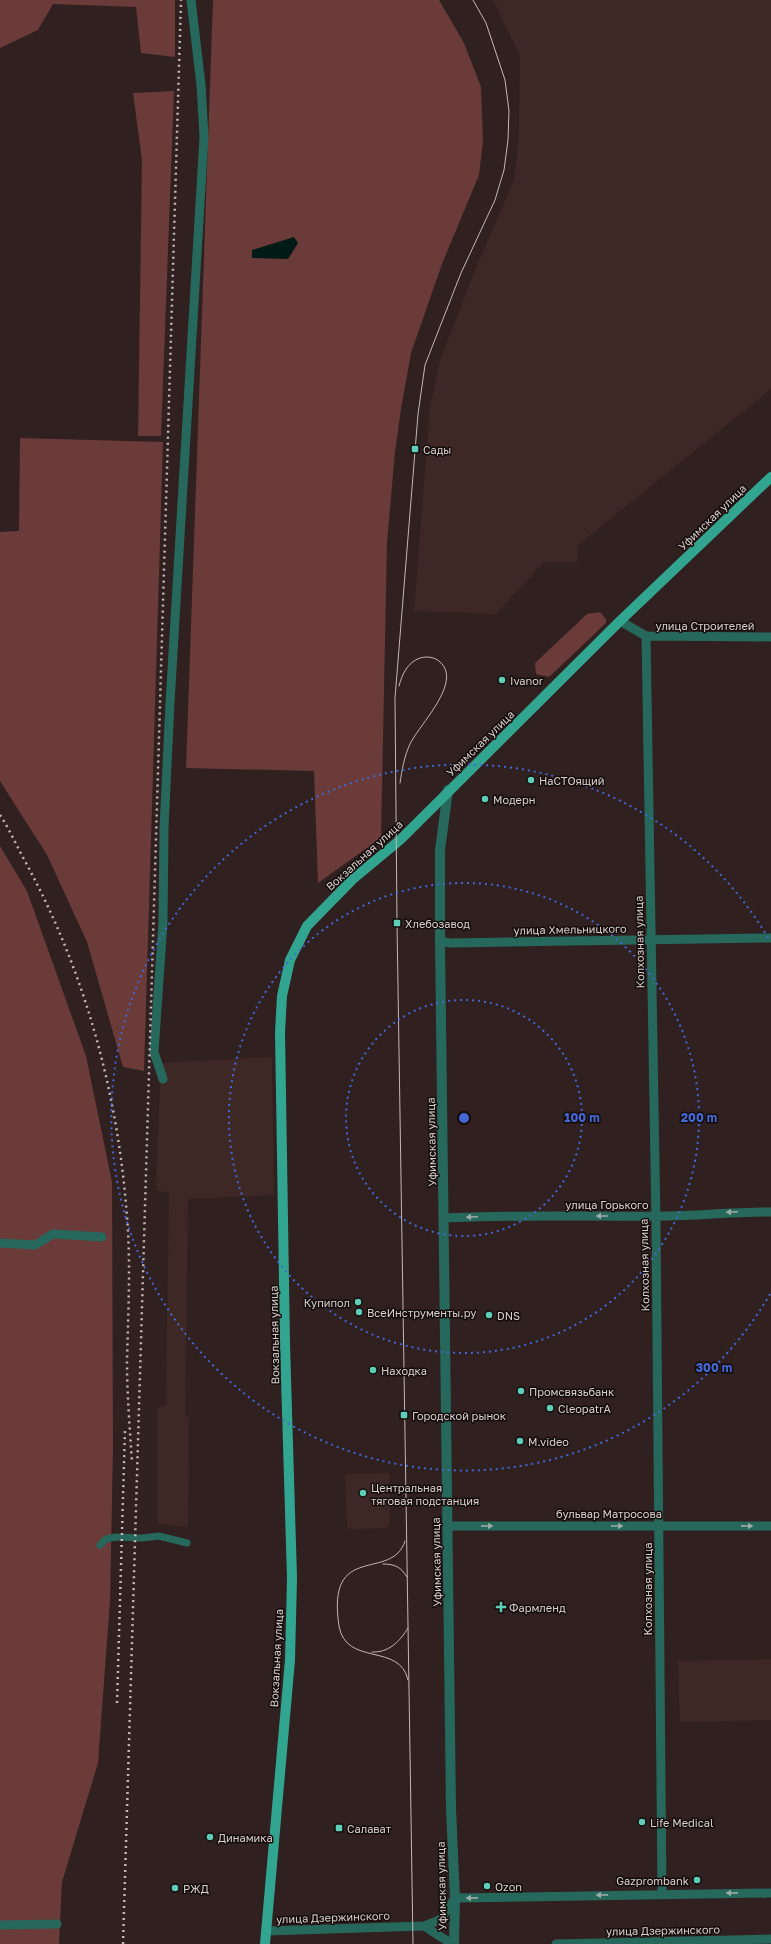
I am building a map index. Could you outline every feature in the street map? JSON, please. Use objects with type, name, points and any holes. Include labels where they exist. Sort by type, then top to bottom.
[{"type":"main road","name":"Уфимская улица","points":[[448,790],[620,621],[771,477]]},
{"type":"main road","name":"Вокзальная улица","points":[[265,1944],[290,1660],[292,1565],[285,1314],[280,1032],[282,996],[290,960],[307,926],[353,879],[400,840],[448,790]]},
{"type":"street","points":[[163,1079],[154,1052],[163,922],[164,828],[170,696],[204,138],[201,85],[191,0]]},
{"type":"street","name":"улица Строителей","points":[[620,621],[646,636],[771,637]]},
{"type":"street","name":"Колхозная улица","points":[[646,636],[648,853],[652,938],[662,1894]]},
{"type":"street","name":"Уфимская улица","points":[[448,790],[440,850],[440,941],[451,1809],[455,1898],[453,1944]]},
{"type":"street","name":"улица Хмельницкого","points":[[440,941],[450,943],[652,938],[771,938]]},
{"type":"street","name":"улица Горького","points":[[444,1218],[513,1216],[655,1216],[771,1212]]},
{"type":"street","points":[[0,1243],[34,1245],[53,1234],[102,1237]]},
{"type":"street","name":"бульвар Матросова","points":[[448,1526],[771,1526]]},
{"type":"street","points":[[100,1544],[106,1539],[116,1537],[142,1538],[159,1536],[188,1543]]},
{"type":"street","points":[[424,1926],[440,1920],[455,1898],[771,1893]]},
{"type":"street","points":[[0,1925],[57,1924]]},
{"type":"street","points":[[424,1926],[453,1944]]},
{"type":"street","name":"улица Дзержинского","points":[[266,1931],[424,1926]]},
{"type":"street","name":"улица Дзержинского","points":[[556,1944],[771,1939]]},
{"type":"shaded area","points":[[0,0],[175,0],[175,57],[141,53],[136,7],[53,4],[38,30],[0,48]]},
{"type":"shaded area","points":[[213,0],[439,0],[464,43],[481,87],[483,141],[479,175],[442,264],[411,353],[395,452],[387,542],[381,838],[318,883],[314,771],[186,768]]},
{"type":"shaded area","points":[[493,0],[771,0],[771,389],[578,545],[577,562],[544,562],[496,614],[414,611],[430,407],[440,360],[476,268],[514,180],[519,137],[520,56]]},
{"type":"shaded area","points":[[174,91],[161,436],[138,436],[142,160],[133,93]]},
{"type":"shaded area","points":[[20,438],[163,442],[144,1071],[123,1067],[87,942],[47,855],[0,781],[0,532],[19,531]]},
{"type":"shaded area","points":[[600,612],[606,619],[606,623],[549,677],[536,674],[535,663],[587,614]]},
{"type":"shaded area","points":[[0,846],[27,891],[86,1056],[112,1182],[113,1449],[110,1601],[98,1763],[62,1882],[59,1944],[0,1944]]},
{"type":"shaded area","points":[[272,1057],[274,1195],[188,1199],[185,1416],[189,1418],[188,1527],[158,1524],[158,1407],[166,1405],[169,1193],[156,1190],[161,1063]]},
{"type":"shaded area","points":[[389,1473],[390,1524],[386,1528],[347,1529],[345,1474]]},
{"type":"shaded area","points":[[771,1659],[771,1720],[680,1722],[678,1661]]},
{"type":"water","points":[[294,237],[298,243],[288,259],[252,258],[252,250]]},
{"type":"tram line","points":[[413,1944],[397,923],[395,698],[418,414],[425,365],[461,273],[495,200],[504,170],[508,140],[509,111],[505,80],[486,23],[473,0]]},
{"type":"tram line","points":[[399,686],[406,669],[412,662],[420,658],[428,657],[436,659],[446,670],[446,681],[443,692],[430,715],[410,744],[402,768],[400,783]]},
{"type":"tram line","points":[[405,1541],[398,1553],[387,1560],[362,1567],[351,1572],[342,1582],[338,1599],[339,1626],[344,1639],[352,1646],[362,1651],[395,1661],[403,1668],[408,1680]]},
{"type":"tram line","points":[[383,1564],[397,1567],[407,1577]]},
{"type":"tram line","points":[[372,1652],[378,1652],[389,1648],[398,1642],[408,1628]]},
{"type":"railway","points":[[123,1944],[181,0]]},
{"type":"railway","points":[[0,815],[47,904],[65,947],[82,990],[107,1079],[116,1125],[127,1217],[129,1271],[127,1375],[132,1463]]},
{"type":"railway","points":[[117,1703],[125,1430]]},
{"type":"place","name":"Сады","points":[[415,449]]},
{"type":"place","name":"Ivanor","points":[[502,680]]},
{"type":"place","name":"НаСТОящий","points":[[531,780]]},
{"type":"place","name":"Модерн","points":[[485,799]]},
{"type":"place","name":"Хлебозавод","points":[[397,923]]},
{"type":"place","name":"Купипол","points":[[358,1302]]},
{"type":"place","name":"ВсеИнструменты.ру","points":[[359,1312]]},
{"type":"place","name":"DNS","points":[[489,1315]]},
{"type":"place","name":"Находка","points":[[373,1370]]},
{"type":"place","name":"Промсвязьбанк","points":[[521,1391]]},
{"type":"place","name":"CleopatrA","points":[[550,1408]]},
{"type":"place","name":"Городской рынок","points":[[404,1415]]},
{"type":"place","name":"M.video","points":[[520,1441]]},
{"type":"place","name":"Центральная тяговая подстанция","points":[[363,1493]]},
{"type":"place","name":"Фармленд","points":[[501,1607]]},
{"type":"place","name":"Life Medical","points":[[642,1822]]},
{"type":"place","name":"Салават","points":[[339,1828]]},
{"type":"place","name":"Динамика","points":[[210,1837]]},
{"type":"place","name":"Gazprombank","points":[[697,1880]]},
{"type":"place","name":"Ozon","points":[[487,1886]]},
{"type":"place","name":"РЖД","points":[[175,1888]]}]
